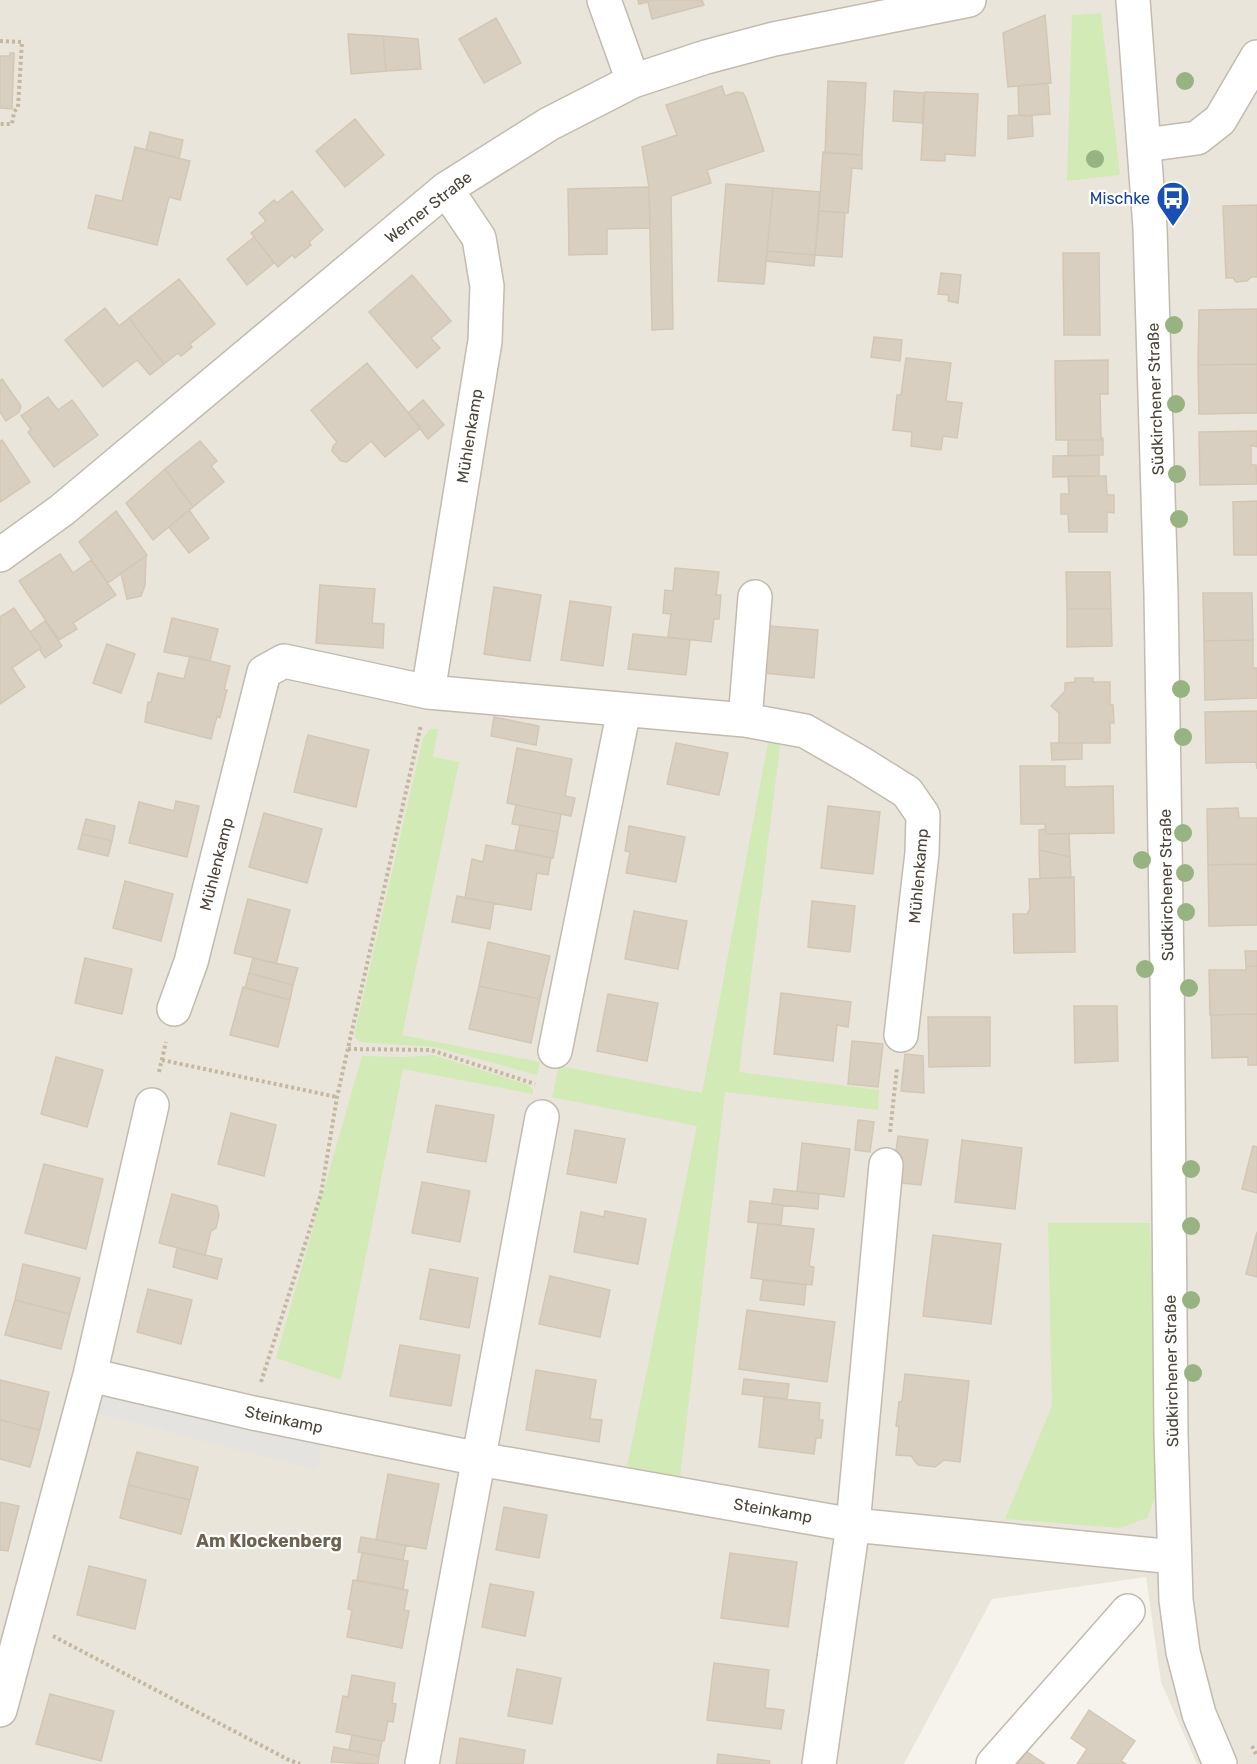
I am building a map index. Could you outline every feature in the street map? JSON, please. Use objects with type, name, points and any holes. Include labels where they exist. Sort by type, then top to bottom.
[{"type":"street","points":[[604,0],[633,81]]},
{"type":"street","name":"Werner Straße","points":[[0,555],[62,510],[447,189],[549,124],[633,81],[706,57],[774,39],[969,0]]},
{"type":"street","name":"Südkirchener Straße","points":[[1133,0],[1150,228],[1161,606],[1176,1600],[1183,1652],[1199,1714],[1220,1764]]},
{"type":"street","points":[[1145,145],[1197,138],[1220,120],[1257,57]]},
{"type":"street","name":"Mühlenkamp","points":[[428,692],[485,330],[487,286],[479,238],[447,189]]},
{"type":"street","points":[[745,720],[756,597]]},
{"type":"street","name":"Mühlenkamp","points":[[174,1009],[191,962],[264,672],[284,661],[428,692],[745,720],[805,731],[907,792],[923,815],[922,853],[901,1035]]},
{"type":"street","points":[[555,1051],[624,710]]},
{"type":"street","points":[[0,1710],[36,1628],[90,1375],[152,1105]]},
{"type":"street","points":[[422,1764],[542,1117]]},
{"type":"street","points":[[819,1764],[853,1525],[886,1166]]},
{"type":"street","name":"Steinkamp","points":[[90,1375],[253,1413],[479,1459],[853,1525],[1174,1557]]},
{"type":"street","points":[[993,1764],[1128,1611]]},
{"type":"path","points":[[0,41],[22,42],[18,107],[14,112],[12,124],[0,124]]},
{"type":"path","points":[[253,1413],[321,1194],[337,1097],[428,692]]},
{"type":"path","points":[[152,1105],[174,1009]]},
{"type":"path","points":[[886,1166],[901,1035]]},
{"type":"path","points":[[348,1049],[431,1050],[537,1084]]},
{"type":"path","points":[[162,1060],[337,1097]]},
{"type":"path","points":[[36,1628],[300,1764]]},
{"type":"shaded area","points":[[0,0],[1257,0],[1257,1764],[1197,1764],[1161,1682],[1146,1577],[992,1599],[904,1764],[0,1764]]},
{"type":"shaded area","points":[[97,1385],[323,1443],[317,1470],[90,1412]]},
{"type":"green space","points":[[1101,13],[1120,175],[1067,181],[1072,15]]},
{"type":"green space","points":[[430,729],[438,729],[433,757],[459,762],[402,1035],[540,1062],[537,1075],[435,1047],[360,1042],[354,1036],[423,738]]},
{"type":"green space","points":[[769,738],[781,738],[739,1072],[879,1090],[878,1110],[725,1092],[680,1477],[627,1467],[697,1126],[552,1097],[559,1066],[702,1093]]},
{"type":"green space","points":[[433,1055],[526,1084],[533,1089],[533,1094],[403,1069],[341,1380],[276,1358],[362,1056]]},
{"type":"green space","points":[[1048,1223],[1150,1223],[1160,1485],[1147,1518],[1120,1528],[1005,1519],[1052,1406]]},
{"type":"building","points":[[638,0],[702,0],[704,5],[652,19],[648,2],[639,4]]},
{"type":"building","points":[[1045,15],[1051,83],[1008,87],[1003,33]]},
{"type":"building","points":[[496,18],[521,63],[484,83],[459,39]]},
{"type":"building","points":[[348,34],[383,36],[386,71],[351,74]]},
{"type":"building","points":[[383,36],[418,39],[421,69],[386,71]]},
{"type":"building","points":[[10,53],[14,53],[12,109],[0,108],[0,56],[10,56]]},
{"type":"building","points":[[828,81],[866,83],[862,155],[825,153]]},
{"type":"building","points":[[1048,83],[1050,114],[1019,116],[1018,86]]},
{"type":"building","points":[[722,86],[725,96],[736,92],[743,93],[764,151],[707,170],[711,183],[671,196],[673,329],[652,330],[649,187],[642,147],[677,135],[666,105]]},
{"type":"building","points":[[894,91],[924,93],[922,123],[893,121]]},
{"type":"building","points":[[925,92],[978,94],[975,156],[945,154],[945,161],[921,160]]},
{"type":"building","points":[[1008,116],[1032,116],[1033,136],[1008,139]]},
{"type":"building","points":[[355,119],[384,155],[345,187],[316,151]]},
{"type":"building","points":[[150,132],[183,140],[179,158],[146,150]]},
{"type":"building","points":[[135,147],[190,161],[180,200],[169,197],[157,245],[88,228],[96,195],[122,201]]},
{"type":"building","points":[[823,152],[862,155],[862,169],[852,168],[848,213],[819,211]]},
{"type":"building","points":[[726,184],[773,188],[764,284],[718,281]]},
{"type":"building","points":[[649,187],[650,228],[607,229],[607,254],[569,255],[568,189]]},
{"type":"building","points":[[773,188],[820,192],[815,255],[767,251]]},
{"type":"building","points":[[292,191],[323,230],[309,242],[311,245],[295,258],[292,255],[278,267],[251,233],[266,221],[259,213],[274,200],[277,203]]},
{"type":"building","points":[[1257,205],[1257,277],[1236,282],[1233,278],[1226,278],[1223,206]]},
{"type":"building","points":[[819,211],[845,213],[842,257],[815,255]]},
{"type":"building","points":[[254,237],[274,263],[247,285],[227,259]]},
{"type":"building","points":[[767,251],[815,255],[814,266],[766,261]]},
{"type":"building","points":[[1063,253],[1099,253],[1100,335],[1064,335]]},
{"type":"building","points":[[941,273],[961,275],[958,303],[948,301],[949,295],[938,294]]},
{"type":"building","points":[[412,275],[451,321],[431,338],[440,348],[417,368],[369,312]]},
{"type":"building","points":[[179,279],[215,324],[190,344],[192,347],[181,356],[178,353],[164,364],[129,318]]},
{"type":"building","points":[[105,308],[119,326],[129,318],[164,364],[150,375],[137,360],[103,387],[65,340]]},
{"type":"building","points":[[1257,309],[1257,364],[1198,365],[1199,310]]},
{"type":"building","points":[[874,337],[902,340],[900,361],[871,357]]},
{"type":"building","points":[[906,358],[951,363],[946,401],[962,403],[957,438],[943,436],[941,450],[911,446],[912,432],[893,430],[897,395],[901,395]]},
{"type":"building","points":[[1108,360],[1108,394],[1100,394],[1101,440],[1056,440],[1055,361]]},
{"type":"building","points":[[367,363],[421,428],[385,457],[371,441],[347,462],[341,461],[332,451],[337,442],[311,410]]},
{"type":"building","points":[[1257,364],[1257,413],[1199,414],[1198,365]]},
{"type":"building","points":[[2,379],[21,406],[19,412],[6,421],[0,412],[0,381]]},
{"type":"building","points":[[48,397],[58,410],[72,400],[98,435],[54,467],[28,432],[31,429],[21,416]]},
{"type":"building","points":[[423,400],[444,425],[428,439],[408,413]]},
{"type":"building","points":[[1257,431],[1257,447],[1251,445],[1251,465],[1256,465],[1257,484],[1200,485],[1199,432]]},
{"type":"building","points":[[1103,438],[1103,455],[1068,456],[1068,440],[1101,440]]},
{"type":"building","points":[[2,440],[30,482],[0,502],[0,441]]},
{"type":"building","points":[[200,441],[217,461],[211,466],[224,482],[193,507],[165,469]]},
{"type":"building","points":[[1099,455],[1099,476],[1053,477],[1053,456]]},
{"type":"building","points":[[165,469],[193,507],[153,540],[126,503]]},
{"type":"building","points":[[1068,476],[1106,476],[1107,495],[1114,495],[1114,513],[1107,512],[1107,532],[1069,532],[1068,514],[1061,514],[1061,494],[1069,494]]},
{"type":"building","points":[[1257,501],[1257,555],[1234,555],[1233,502]]},
{"type":"building","points":[[189,510],[209,538],[189,553],[169,527]]},
{"type":"building","points":[[116,511],[147,555],[108,583],[79,542]]},
{"type":"building","points":[[60,554],[73,573],[91,560],[116,595],[73,623],[77,629],[59,640],[19,581]]},
{"type":"building","points":[[146,556],[145,585],[141,596],[127,599],[121,573]]},
{"type":"building","points":[[675,568],[719,572],[716,595],[721,595],[719,619],[714,619],[711,642],[668,637],[671,614],[663,613],[665,590],[673,591]]},
{"type":"building","points":[[1066,572],[1110,572],[1111,609],[1067,609]]},
{"type":"building","points":[[320,585],[375,589],[372,623],[384,624],[383,648],[316,643]]},
{"type":"building","points":[[494,587],[541,595],[530,661],[484,654]]},
{"type":"building","points":[[1203,593],[1252,593],[1253,640],[1204,641]]},
{"type":"building","points":[[570,601],[611,607],[603,666],[561,660]]},
{"type":"building","points":[[14,608],[41,648],[12,668],[25,687],[0,704],[0,617]]},
{"type":"building","points":[[1067,609],[1111,609],[1112,646],[1067,647]]},
{"type":"building","points":[[172,618],[218,629],[210,661],[164,652]]},
{"type":"building","points":[[45,621],[62,646],[45,658],[30,632]]},
{"type":"building","points":[[768,626],[818,630],[814,678],[764,673]]},
{"type":"building","points":[[633,634],[690,640],[686,675],[628,669]]},
{"type":"building","points":[[1253,640],[1253,668],[1257,668],[1257,698],[1205,700],[1204,641]]},
{"type":"building","points":[[107,644],[135,654],[121,693],[93,683]]},
{"type":"building","points":[[190,656],[230,666],[220,717],[217,716],[211,739],[145,722],[148,702],[151,702],[158,673],[184,679]]},
{"type":"building","points":[[1075,678],[1093,678],[1093,682],[1110,682],[1110,704],[1113,705],[1114,723],[1110,723],[1110,743],[1059,743],[1059,713],[1051,706],[1065,691],[1065,683],[1075,682]]},
{"type":"building","points":[[1257,711],[1257,769],[1256,762],[1206,763],[1205,712]]},
{"type":"building","points":[[494,717],[539,726],[536,745],[491,736]]},
{"type":"building","points":[[308,735],[369,750],[356,807],[294,792]]},
{"type":"building","points":[[676,743],[728,753],[719,795],[667,784]]},
{"type":"building","points":[[1051,743],[1082,743],[1082,759],[1052,760]]},
{"type":"building","points":[[517,748],[572,759],[565,796],[575,798],[571,816],[507,803]]},
{"type":"building","points":[[1020,766],[1065,766],[1065,787],[1113,786],[1114,833],[1046,834],[1045,824],[1021,824]]},
{"type":"building","points":[[176,801],[199,806],[187,857],[129,843],[139,802],[174,811]]},
{"type":"building","points":[[516,805],[561,814],[558,832],[512,824]]},
{"type":"building","points":[[828,806],[880,812],[873,874],[821,868]]},
{"type":"building","points":[[1238,808],[1239,818],[1257,818],[1257,864],[1208,865],[1207,809]]},
{"type":"building","points":[[264,813],[322,829],[307,883],[249,867]]},
{"type":"building","points":[[86,819],[115,826],[112,841],[82,834]]},
{"type":"building","points":[[520,825],[558,832],[553,858],[515,850]]},
{"type":"building","points":[[629,826],[685,837],[676,882],[626,873],[630,852],[625,851]]},
{"type":"building","points":[[1045,829],[1046,834],[1069,834],[1070,857],[1039,850],[1039,830]]},
{"type":"building","points":[[82,834],[112,841],[108,856],[78,849]]},
{"type":"building","points":[[486,845],[551,858],[548,875],[537,873],[531,910],[465,898],[472,859],[483,862]]},
{"type":"building","points":[[1039,850],[1070,857],[1071,878],[1040,878]]},
{"type":"building","points":[[1257,864],[1257,925],[1209,926],[1208,865]]},
{"type":"building","points":[[1074,877],[1075,952],[1014,953],[1013,914],[1027,914],[1030,909],[1029,879]]},
{"type":"building","points":[[125,881],[173,894],[161,941],[113,928]]},
{"type":"building","points":[[457,896],[494,903],[490,929],[452,922]]},
{"type":"building","points":[[248,899],[290,910],[276,964],[234,953]]},
{"type":"building","points":[[812,901],[855,906],[850,952],[808,947]]},
{"type":"building","points":[[634,911],[687,921],[678,969],[625,959]]},
{"type":"building","points":[[488,942],[550,956],[540,999],[479,986]]},
{"type":"building","points":[[1245,951],[1257,951],[1257,966],[1246,966]]},
{"type":"building","points":[[85,958],[132,969],[122,1014],[75,1003]]},
{"type":"building","points":[[253,958],[298,968],[293,985],[249,973]]},
{"type":"building","points":[[1246,966],[1257,966],[1257,1014],[1210,1015],[1209,970],[1246,970]]},
{"type":"building","points":[[249,973],[293,985],[290,1000],[245,988]]},
{"type":"building","points":[[479,986],[540,999],[531,1043],[469,1029]]},
{"type":"building","points":[[243,987],[290,1000],[278,1047],[230,1035]]},
{"type":"building","points":[[781,993],[851,1002],[848,1027],[837,1025],[833,1061],[774,1054]]},
{"type":"building","points":[[608,994],[658,1003],[647,1061],[597,1051]]},
{"type":"building","points":[[1074,1006],[1117,1006],[1118,1061],[1075,1063]]},
{"type":"building","points":[[1257,1014],[1257,1065],[1248,1065],[1248,1057],[1212,1058],[1211,1015]]},
{"type":"building","points":[[928,1017],[990,1017],[990,1066],[929,1067]]},
{"type":"building","points":[[852,1041],[883,1044],[878,1087],[848,1084]]},
{"type":"building","points":[[905,1054],[923,1056],[924,1093],[901,1091]]},
{"type":"building","points":[[56,1057],[103,1070],[87,1127],[41,1114]]},
{"type":"building","points":[[436,1105],[494,1115],[486,1162],[427,1152]]},
{"type":"building","points":[[231,1113],[276,1125],[264,1176],[218,1164]]},
{"type":"building","points":[[858,1120],[874,1122],[870,1152],[855,1150]]},
{"type":"building","points":[[575,1130],[625,1139],[616,1183],[567,1174]]},
{"type":"building","points":[[898,1136],[928,1140],[921,1185],[892,1182]]},
{"type":"building","points":[[962,1140],[1022,1148],[1015,1209],[955,1202]]},
{"type":"building","points":[[802,1143],[850,1149],[844,1197],[797,1191]]},
{"type":"building","points":[[1253,1146],[1257,1147],[1257,1193],[1242,1189]]},
{"type":"building","points":[[44,1164],[103,1179],[86,1249],[25,1233]]},
{"type":"building","points":[[422,1182],[470,1191],[460,1242],[412,1233]]},
{"type":"building","points":[[774,1189],[819,1194],[818,1209],[772,1204]]},
{"type":"building","points":[[172,1194],[217,1206],[219,1215],[216,1228],[211,1231],[205,1255],[159,1243]]},
{"type":"building","points":[[750,1201],[783,1205],[781,1225],[748,1222]]},
{"type":"building","points":[[605,1211],[646,1219],[638,1264],[574,1252],[581,1212],[604,1217]]},
{"type":"building","points":[[758,1223],[814,1229],[809,1266],[814,1267],[812,1285],[751,1278]]},
{"type":"building","points":[[1257,1232],[1257,1277],[1246,1274]]},
{"type":"building","points":[[933,1235],[1001,1244],[991,1324],[923,1316]]},
{"type":"building","points":[[177,1248],[222,1259],[217,1279],[173,1267]]},
{"type":"building","points":[[23,1264],[80,1278],[70,1314],[15,1300]]},
{"type":"building","points":[[430,1269],[478,1278],[469,1328],[420,1319]]},
{"type":"building","points":[[550,1276],[610,1290],[600,1337],[539,1324]]},
{"type":"building","points":[[763,1280],[806,1285],[804,1305],[760,1300]]},
{"type":"building","points":[[148,1289],[192,1300],[181,1344],[137,1332]]},
{"type":"building","points":[[15,1300],[70,1314],[61,1349],[5,1335]]},
{"type":"building","points":[[747,1310],[835,1322],[827,1382],[739,1369]]},
{"type":"building","points":[[400,1345],[460,1355],[451,1406],[390,1396]]},
{"type":"building","points":[[536,1370],[596,1380],[590,1419],[602,1420],[599,1442],[526,1430]]},
{"type":"building","points":[[905,1374],[969,1381],[960,1462],[944,1460],[935,1467],[918,1465],[911,1456],[896,1455],[899,1427],[896,1426]]},
{"type":"building","points":[[744,1379],[789,1384],[787,1399],[742,1394]]},
{"type":"building","points":[[0,1380],[49,1392],[40,1430],[0,1420]]},
{"type":"building","points":[[764,1397],[820,1403],[819,1420],[823,1420],[821,1438],[816,1438],[814,1454],[759,1447]]},
{"type":"building","points":[[0,1420],[40,1430],[30,1467],[0,1459]]},
{"type":"building","points":[[137,1452],[198,1467],[190,1500],[128,1485]]},
{"type":"building","points":[[388,1474],[439,1484],[426,1549],[376,1540]]},
{"type":"building","points":[[128,1485],[190,1500],[181,1534],[120,1518]]},
{"type":"building","points":[[0,1502],[19,1506],[8,1551],[0,1550]]},
{"type":"building","points":[[504,1507],[547,1515],[539,1558],[496,1550]]},
{"type":"building","points":[[361,1537],[406,1545],[403,1560],[358,1552]]},
{"type":"building","points":[[362,1553],[408,1561],[403,1589],[357,1580]]},
{"type":"building","points":[[730,1553],[797,1562],[788,1627],[721,1618]]},
{"type":"building","points":[[89,1566],[146,1580],[135,1629],[77,1615]]},
{"type":"building","points":[[353,1580],[408,1590],[404,1610],[409,1611],[402,1648],[347,1637],[352,1610],[348,1609]]},
{"type":"building","points":[[490,1584],[534,1592],[525,1636],[482,1627]]},
{"type":"building","points":[[714,1663],[769,1670],[765,1708],[784,1710],[781,1729],[707,1720]]},
{"type":"building","points":[[517,1669],[561,1678],[552,1724],[508,1716]]},
{"type":"building","points":[[352,1675],[395,1683],[392,1703],[396,1704],[393,1722],[388,1721],[384,1741],[336,1732],[343,1696],[348,1697]]},
{"type":"building","points":[[50,1694],[114,1711],[101,1761],[36,1744]]},
{"type":"building","points":[[1089,1710],[1135,1741],[1121,1761],[1126,1764],[1077,1764],[1087,1749],[1071,1738]]},
{"type":"building","points":[[352,1735],[382,1741],[379,1756],[349,1750]]},
{"type":"building","points":[[460,1738],[525,1750],[523,1764],[456,1764]]},
{"type":"building","points":[[334,1747],[379,1756],[378,1764],[331,1762]]},
{"type":"building","points":[[1026,1751],[1045,1764],[1018,1764]]},
{"type":"building","points":[[718,1754],[770,1761],[769,1764],[717,1764]]},
{"type":"place","name":"Mischke","points":[[1173,227]]},
{"type":"district","name":"Am Klockenberg","points":[[269,1541]]}]
